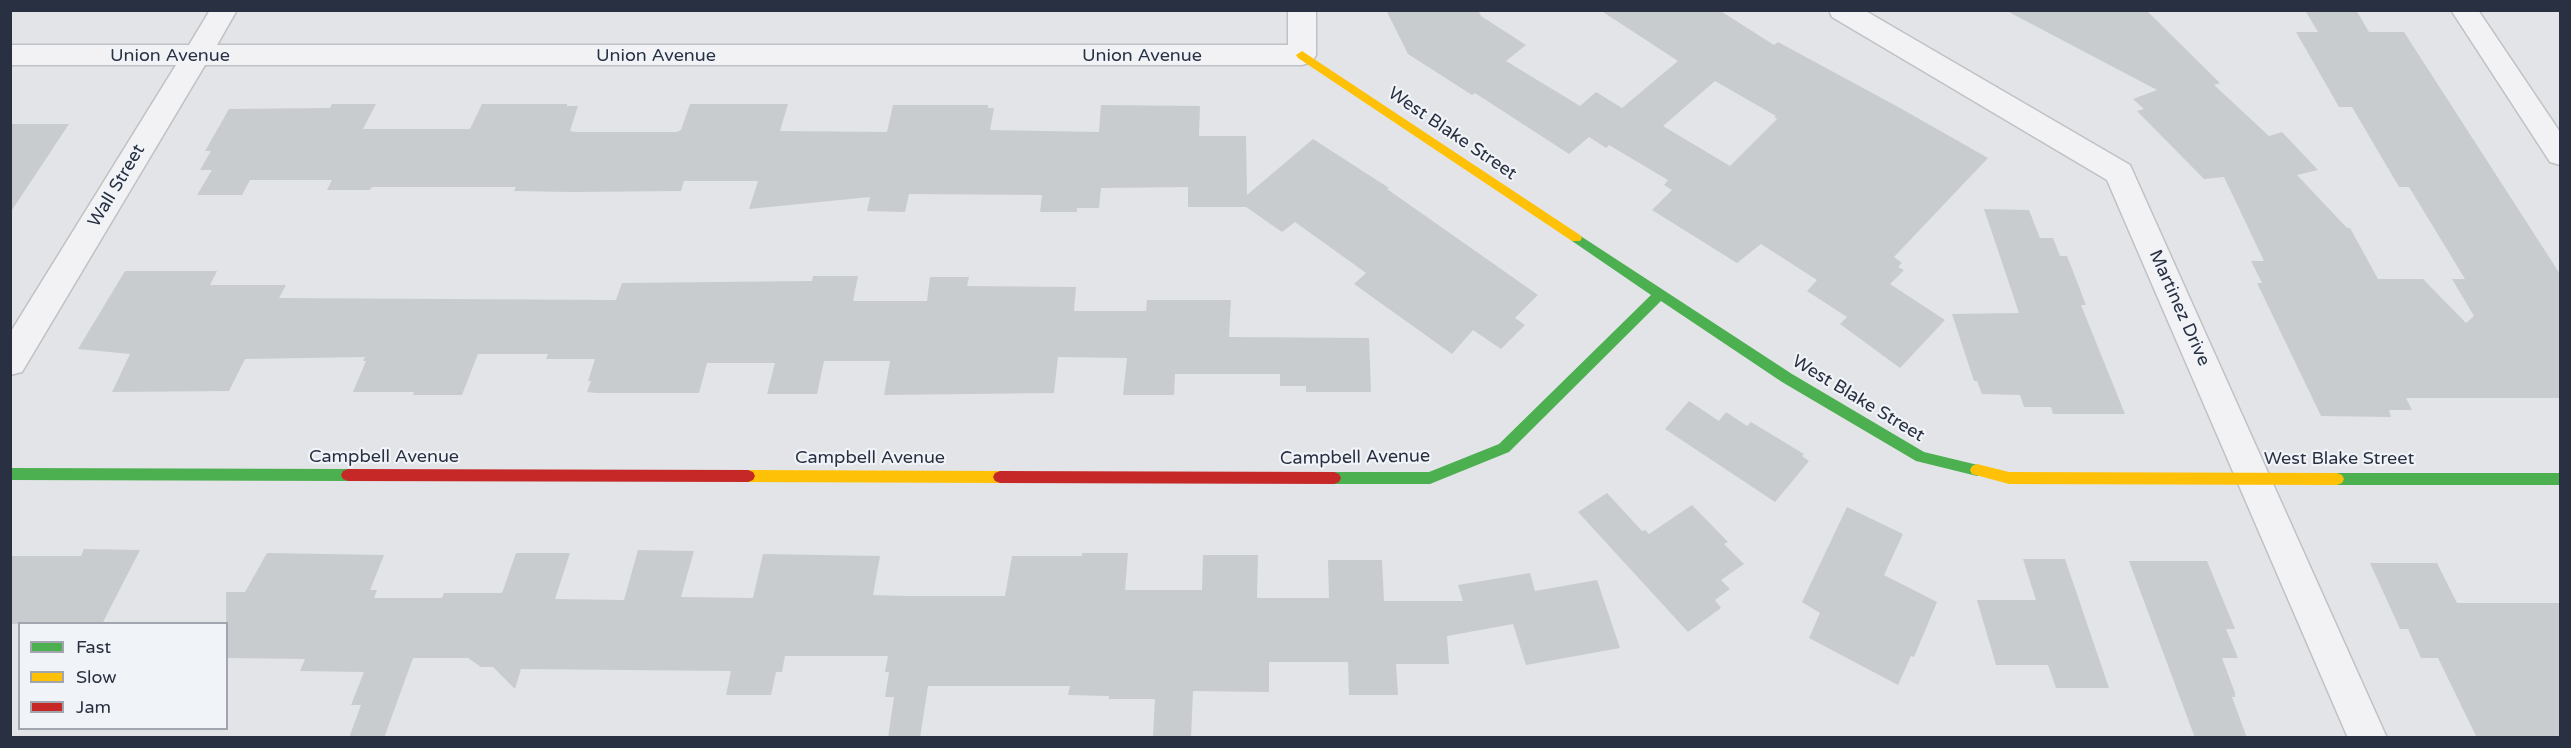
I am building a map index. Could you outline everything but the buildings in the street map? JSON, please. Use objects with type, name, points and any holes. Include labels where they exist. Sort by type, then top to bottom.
[{"type":"street","name":"Wall Street","points":[[10,362],[224,10]]},
{"type":"street","points":[[1302,10],[1302,55]]},
{"type":"street","name":"Martinez Drive","points":[[1842,10],[2119,173],[2368,738]]},
{"type":"street","points":[[2464,10],[2560,153]]},
{"type":"street","name":"Union Avenue","points":[[10,55],[1302,55]]},
{"type":"street","name":"West Blake Street","points":[[1302,55],[1787,378],[1921,457],[2009,478],[2560,479]]},
{"type":"street","name":"Campbell Avenue","points":[[10,474],[1430,478],[1504,448],[1660,294]]},
{"type":"traffic: fast","points":[[1576,238],[1787,378],[1921,457],[1977,470]]},
{"type":"traffic: fast","points":[[1334,478],[1430,478],[1504,448],[1660,294]]},
{"type":"traffic: fast","points":[[10,474],[348,475]]},
{"type":"traffic: fast","points":[[2337,479],[2560,479]]},
{"type":"traffic: slow","points":[[1302,55],[1576,238]]},
{"type":"traffic: slow","points":[[1977,470],[2009,478],[2337,479]]},
{"type":"traffic: slow","points":[[748,476],[1000,477]]},
{"type":"traffic: jam","points":[[348,475],[748,476]]},
{"type":"traffic: jam","points":[[1000,477],[1334,478]]}]
